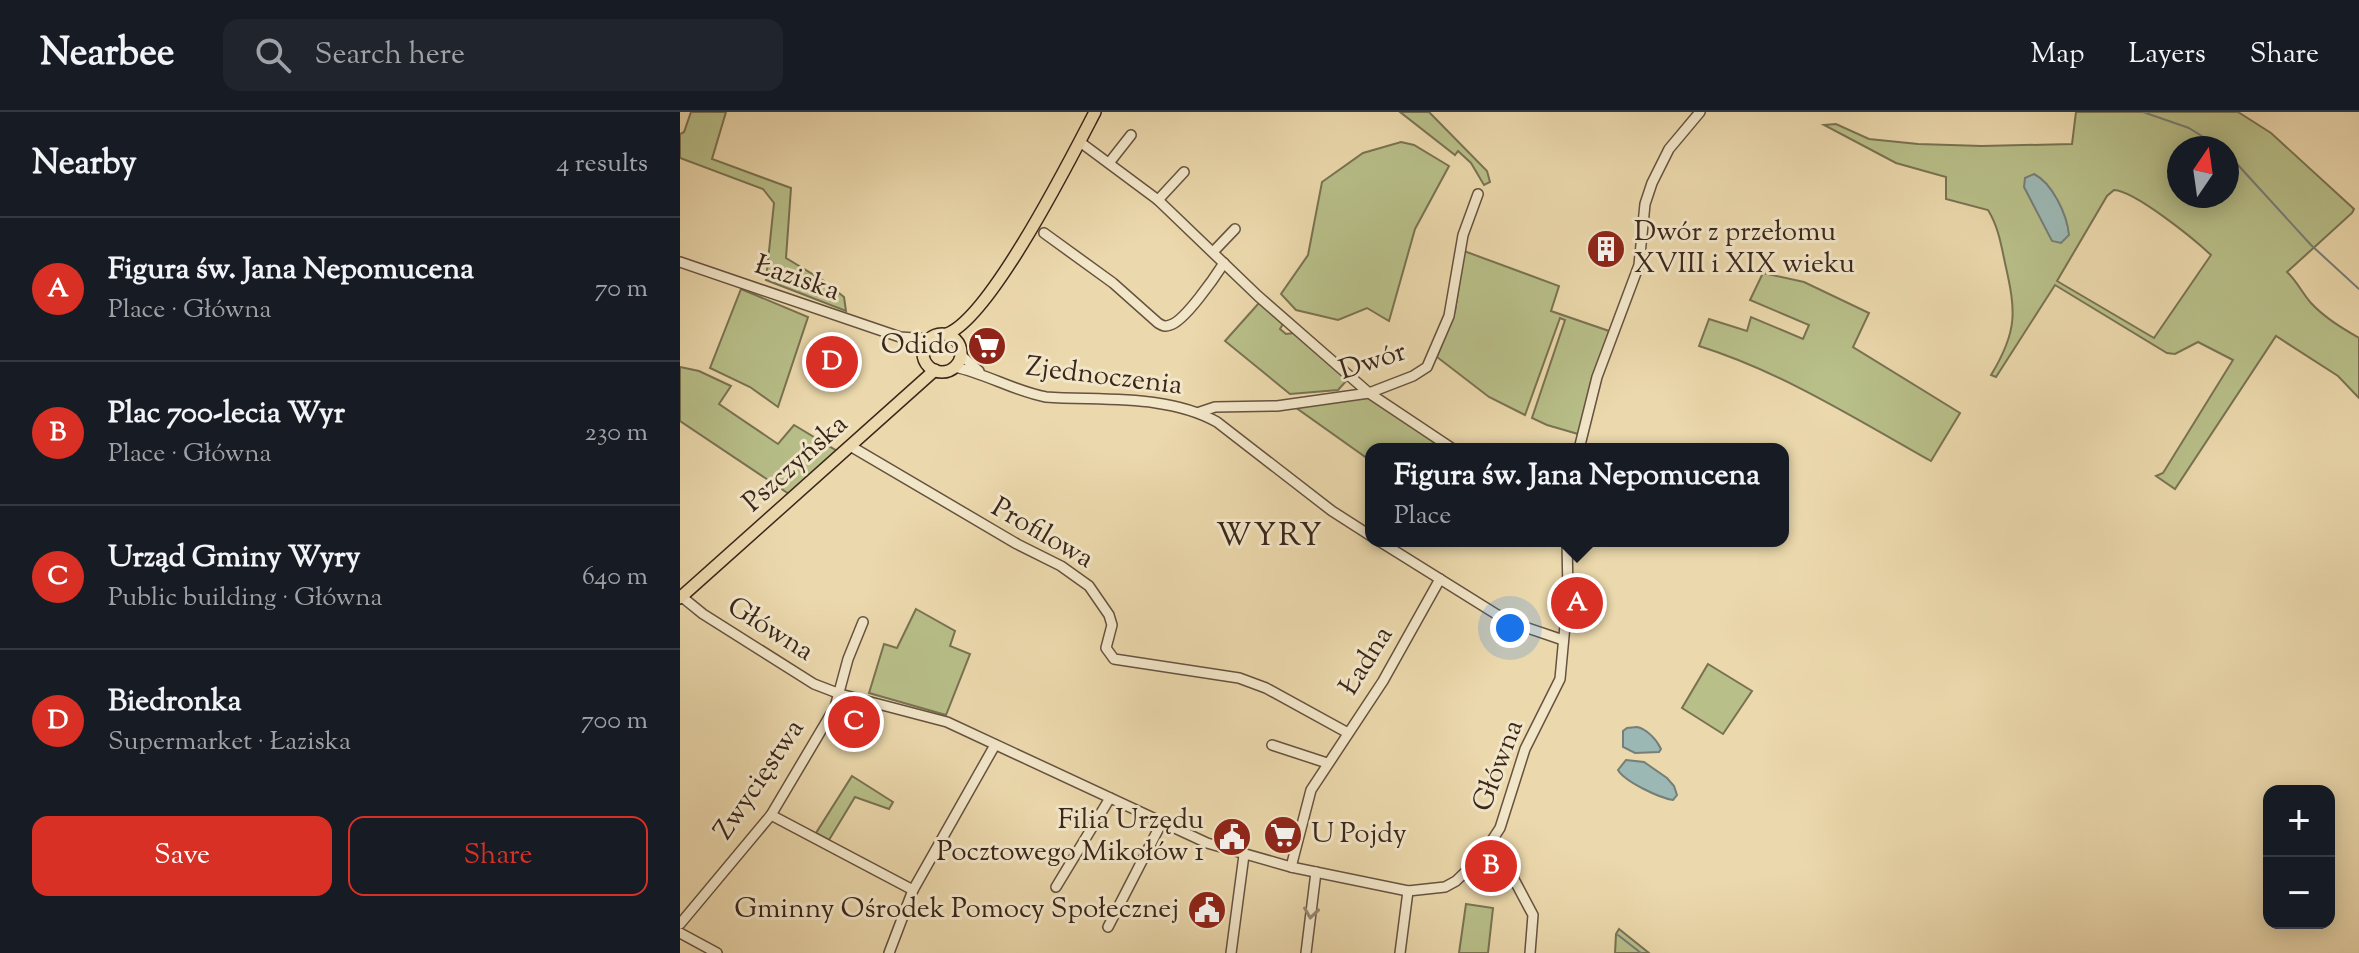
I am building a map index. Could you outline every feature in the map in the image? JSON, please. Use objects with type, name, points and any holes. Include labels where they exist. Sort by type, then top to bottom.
[{"type":"main road","points":[[970,317],[959,356],[946,372],[935,370],[924,357],[929,339],[939,333],[947,334],[970,317],[997,283],[1095,112]]},
{"type":"main road","points":[[947,334],[959,356]]},
{"type":"main road","name":"Pszczyńska","points":[[910,391],[924,357]]},
{"type":"main road","name":"Pszczyńska","points":[[681,597],[935,370]]},
{"type":"street","points":[[1580,443],[1597,377],[1639,265],[1645,204],[1652,183],[1669,149],[1700,112]]},
{"type":"street","points":[[1109,163],[1131,135]]},
{"type":"street","points":[[1080,142],[1158,200],[1268,305],[1369,393],[1444,443]]},
{"type":"street","points":[[1158,200],[1184,172]]},
{"type":"street","name":"Dwór","points":[[1200,412],[1215,407],[1277,406],[1369,393],[1413,376],[1427,367],[1449,316],[1463,235],[1478,194]]},
{"type":"street","points":[[1213,252],[1235,229]]},
{"type":"street","points":[[1044,233],[1113,283],[1165,326],[1173,325],[1201,296],[1224,263]]},
{"type":"street","name":"Łaziska","points":[[680,262],[900,337],[929,339]]},
{"type":"street","name":"Łaziska","points":[[900,337],[924,357]]},
{"type":"street","name":"Zjednoczenia","points":[[959,356],[1007,387],[1046,397],[1172,404],[1200,412],[1365,532]]},
{"type":"street","name":"Profilowa","points":[[852,447],[1017,544],[1061,566],[1089,586],[1109,615],[1112,625],[1106,648],[1108,655],[1114,659],[1247,680],[1348,733]]},
{"type":"street","points":[[1389,547],[1516,624],[1563,640]]},
{"type":"street","name":"Główna","points":[[681,597],[814,684],[840,694],[947,722],[1207,843],[1291,867],[1408,891],[1445,887],[1465,875],[1493,840],[1506,813],[1525,749],[1560,679],[1568,593],[1567,547]]},
{"type":"street","name":"Ładna","points":[[1291,867],[1306,804],[1327,763],[1383,681],[1440,579]]},
{"type":"street","name":"Główna","points":[[840,694],[846,665],[863,622]]},
{"type":"street","name":"Zwycięstwa","points":[[680,924],[771,815],[840,694]]},
{"type":"street","points":[[889,953],[913,890],[973,789],[995,745]]},
{"type":"street","points":[[1272,745],[1327,763]]},
{"type":"street","points":[[1056,887],[1110,798]]},
{"type":"street","points":[[771,815],[913,890]]},
{"type":"street","points":[[1108,927],[1162,822]]},
{"type":"street","points":[[1493,840],[1533,915],[1530,953]]},
{"type":"street","points":[[1231,953],[1244,855]]},
{"type":"street","points":[[1306,953],[1316,872]]},
{"type":"street","points":[[1465,875],[1515,882]]},
{"type":"street","points":[[1400,953],[1408,891]]},
{"type":"street","points":[[680,933],[717,953]]},
{"type":"green space","points":[[691,112],[726,112],[712,159],[791,188],[786,258],[844,297],[846,311],[766,280],[774,203],[763,189],[680,158],[680,134],[684,132]]},
{"type":"green space","points":[[1400,112],[1429,112],[1487,171],[1490,182],[1484,185],[1471,163],[1458,151],[1455,155]]},
{"type":"green space","points":[[2076,112],[2238,112],[2271,133],[2354,209],[2287,272],[2316,308],[2359,338],[2359,398],[2338,376],[2276,336],[2175,489],[2156,476],[2163,473],[2233,360],[2198,342],[2175,354],[2167,353],[2055,285],[1996,377],[1991,375],[2006,346],[2013,308],[2000,242],[1988,210],[1946,199],[1946,177],[1896,163],[1824,125],[1836,124],[1869,139],[1982,146],[2072,144]],"holes":[[[2114,190],[2124,192],[2149,207],[2211,255],[2154,338],[2057,281],[2107,196]]]},
{"type":"green space","points":[[1401,142],[1414,145],[1449,166],[1415,229],[1389,321],[1367,308],[1338,320],[1296,310],[1281,294],[1308,255],[1322,182],[1363,153]]},
{"type":"green space","points":[[1464,251],[1559,286],[1551,311],[1609,331],[1578,434],[1532,418],[1565,320],[1560,318],[1525,415],[1489,397],[1437,357],[1455,311]]},
{"type":"green space","points":[[1763,273],[1804,282],[1869,313],[1853,347],[1960,413],[1931,461],[1789,383],[1699,346],[1709,319],[1747,331],[1751,317],[1803,339],[1809,325],[1750,300]]},
{"type":"green space","points":[[741,289],[808,317],[778,407],[750,387],[710,368]]},
{"type":"green space","points":[[1259,303],[1283,324],[1280,329],[1286,334],[1294,333],[1348,379],[1338,390],[1290,394],[1225,341]]},
{"type":"green space","points":[[680,367],[699,371],[731,386],[719,404],[778,444],[794,425],[837,451],[789,494],[680,421]]},
{"type":"green space","points":[[1368,395],[1438,443],[1365,443],[1365,457],[1295,407]]},
{"type":"green space","points":[[916,609],[955,631],[950,646],[970,654],[946,715],[869,693],[884,644],[897,648]]},
{"type":"green space","points":[[1708,664],[1752,691],[1723,734],[1682,708]]},
{"type":"green space","points":[[852,776],[893,802],[889,809],[855,797],[829,840],[816,833]]},
{"type":"green space","points":[[1466,904],[1493,908],[1488,953],[1459,953]]},
{"type":"green space","points":[[1619,929],[1649,953],[1615,953]]},
{"type":"water","points":[[2034,174],[2047,184],[2062,209],[2069,235],[2061,243],[2052,241],[2024,187],[2025,178]]},
{"type":"water","points":[[1637,727],[1654,739],[1661,749],[1659,752],[1635,753],[1623,747],[1623,731]]},
{"type":"water","points":[[1626,760],[1644,762],[1667,778],[1677,795],[1673,800],[1667,799],[1643,789],[1622,775],[1618,770]]},
{"type":"waterway","points":[[2143,112],[2189,128],[2202,136]]},
{"type":"waterway","points":[[2239,166],[2311,245],[2359,289]]},
{"type":"waterway","points":[[1618,935],[1641,953]]},
{"type":"place","name":"Dwór z przełomu XVIII i XIX wieku","points":[[1606,249]]},
{"type":"place","name":"Odido","points":[[987,346]]},
{"type":"place","name":"Biedronka","points":[[832,362]]},
{"type":"place","name":"Figura św. Jana Nepomucena","points":[[1577,603]]},
{"type":"place","name":"Urząd Gminy Wyry","points":[[854,722]]},
{"type":"place","name":"U Pojdy","points":[[1283,835]]},
{"type":"place","name":"Filia Urzędu Pocztowego Mikołów 1","points":[[1232,837]]},
{"type":"place","name":"Plac 700-lecia Wyr","points":[[1491,866]]},
{"type":"place","name":"Gminny Ośrodek Pomocy Społecznej","points":[[1207,910]]},
{"type":"district","name":"WYRY","points":[[1270,537]]}]
